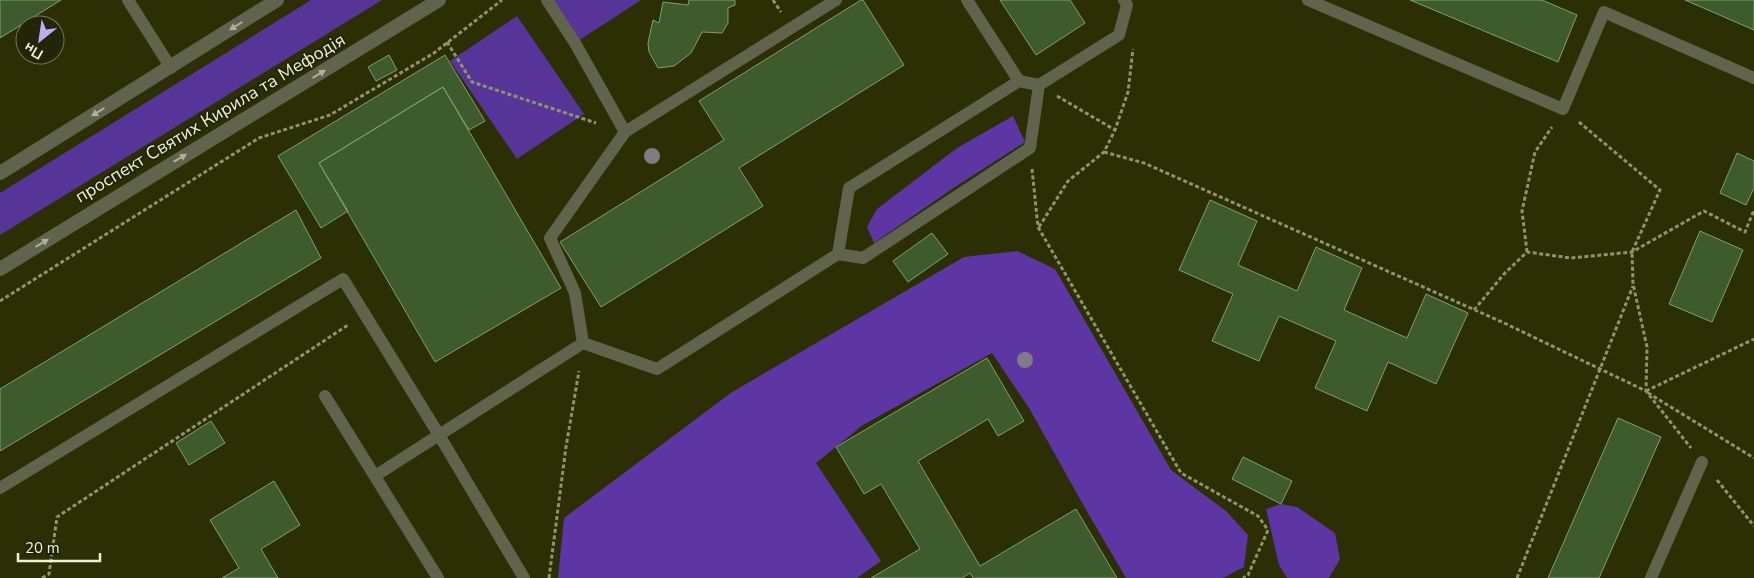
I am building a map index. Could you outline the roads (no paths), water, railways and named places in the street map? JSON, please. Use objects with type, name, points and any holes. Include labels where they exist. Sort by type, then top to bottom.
[{"type":"street","points":[[0,173],[171,68],[277,0]]},
{"type":"street","name":"проспект Святих Кирила та Мефодія","points":[[0,268],[440,0]]},
{"type":"lane","points":[[128,0],[171,68]]},
{"type":"lane","points":[[547,0],[576,43],[625,132]]},
{"type":"lane","points":[[583,343],[575,293],[550,238],[625,132],[836,0]]},
{"type":"lane","points":[[967,0],[1019,81]]},
{"type":"lane","points":[[838,254],[849,188],[1019,81],[1039,85],[1119,35],[1127,5],[1124,0]]},
{"type":"lane","points":[[1308,0],[1563,109],[1604,12],[1754,78]]},
{"type":"lane","points":[[583,343],[658,369],[838,254],[863,258],[1030,148],[1039,85]]},
{"type":"lane","points":[[0,488],[343,279],[440,435],[524,578]]},
{"type":"lane","points":[[375,476],[583,343]]},
{"type":"lane","points":[[325,396],[438,578]]},
{"type":"lane","points":[[1650,578],[1702,462]]}]
